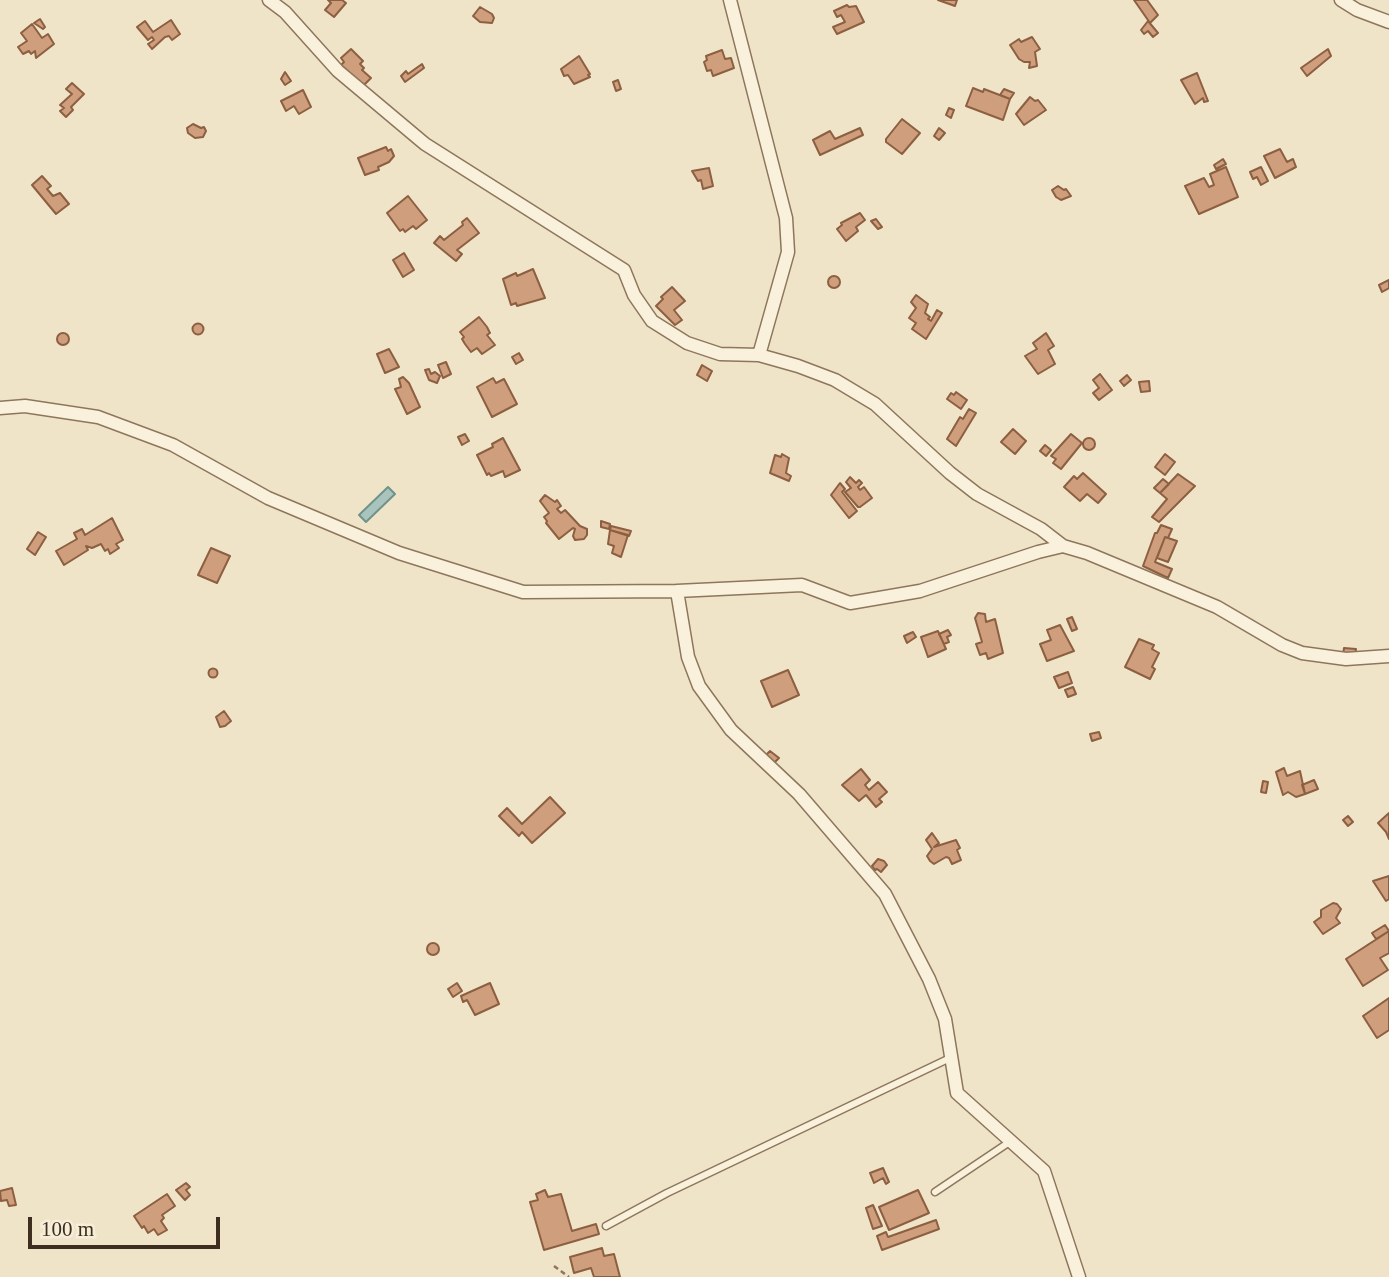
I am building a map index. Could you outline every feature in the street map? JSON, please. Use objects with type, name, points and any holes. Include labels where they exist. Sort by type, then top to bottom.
[{"type":"street","points":[[269,0],[285,12],[338,71],[425,144],[624,270],[634,295],[652,321],[687,343],[720,354],[759,355],[835,380],[875,404],[977,494],[1041,529],[1063,546],[1087,553],[1217,607],[1282,645],[1302,653],[1346,659],[1389,656]]},
{"type":"street","points":[[730,0],[786,218],[788,252],[759,355]]},
{"type":"street","points":[[1341,0],[1357,10],[1389,22]]},
{"type":"street","points":[[0,408],[25,406],[98,417],[173,445],[268,498],[363,538],[523,593],[677,591],[802,585],[850,603],[920,591],[1063,546]]},
{"type":"street","points":[[677,591],[688,657],[699,686],[731,730],[799,794],[885,894],[929,979],[945,1018],[957,1093],[1044,1171],[1079,1277]]},
{"type":"lane","points":[[606,1226],[667,1193],[950,1058]]},
{"type":"lane","points":[[935,1192],[1011,1142]]},
{"type":"path","points":[[554,1266],[569,1277]]},
{"type":"water","points":[[388,487],[395,494],[366,522],[359,515]]},
{"type":"building","points":[[328,0],[342,0],[346,3],[334,17],[325,10],[331,3]]},
{"type":"building","points":[[938,0],[957,0],[955,6]]},
{"type":"building","points":[[1134,0],[1147,0],[1158,15],[1150,23]]},
{"type":"building","points":[[847,5],[856,6],[864,22],[837,34],[833,27],[845,22],[841,15],[837,17],[834,11]]},
{"type":"building","points":[[480,7],[492,14],[492,23],[480,22],[473,16]]},
{"type":"building","points":[[40,19],[45,27],[43,29],[34,23]]},
{"type":"building","points":[[171,20],[180,34],[172,40],[169,36],[165,37],[152,49],[148,44],[154,40],[152,37],[148,40],[137,27],[145,21],[153,32]]},
{"type":"building","points":[[1148,21],[1158,33],[1153,37],[1148,31],[1144,34],[1141,30]]},
{"type":"building","points":[[32,24],[42,38],[48,34],[54,44],[36,58],[35,51],[23,54],[18,47],[27,41],[21,33]]},
{"type":"building","points":[[1032,37],[1040,49],[1035,52],[1037,66],[1029,68],[1030,62],[1019,59],[1010,45],[1019,39],[1021,42]]},
{"type":"building","points":[[351,49],[363,61],[360,64],[364,68],[362,70],[371,78],[363,86],[341,65],[344,62],[341,58]]},
{"type":"building","points":[[1328,49],[1331,56],[1307,76],[1301,68]]},
{"type":"building","points":[[722,50],[725,59],[731,58],[734,68],[713,76],[711,70],[707,71],[704,62],[707,60],[706,56]]},
{"type":"building","points":[[579,56],[590,77],[574,84],[568,75],[564,76],[561,69]]},
{"type":"building","points":[[422,64],[424,68],[405,82],[401,76]]},
{"type":"building","points":[[285,72],[291,81],[285,85],[281,79]]},
{"type":"building","points":[[1197,73],[1208,101],[1204,102],[1203,98],[1195,104],[1181,80]]},
{"type":"building","points":[[618,80],[621,89],[616,91],[613,82]]},
{"type":"building","points":[[72,83],[84,94],[71,107],[73,110],[66,117],[60,111],[64,108],[60,105],[72,94],[66,89]]},
{"type":"building","points":[[973,88],[983,92],[984,89],[1010,99],[1003,120],[966,106]]},
{"type":"building","points":[[1004,89],[1014,93],[1010,99],[1000,95]]},
{"type":"building","points":[[303,90],[311,107],[299,114],[294,106],[286,111],[281,101]]},
{"type":"building","points":[[1030,97],[1038,100],[1046,110],[1024,125],[1016,114]]},
{"type":"building","points":[[949,108],[954,110],[951,118],[946,115]]},
{"type":"building","points":[[902,119],[920,133],[902,154],[886,142],[886,139]]},
{"type":"building","points":[[193,124],[204,127],[206,131],[203,137],[195,138],[188,133],[187,128]]},
{"type":"building","points":[[860,128],[863,135],[820,155],[813,140],[830,131],[835,139]]},
{"type":"building","points":[[939,128],[945,133],[939,140],[934,136]]},
{"type":"building","points":[[386,147],[388,151],[391,149],[394,156],[389,162],[378,167],[379,170],[365,175],[358,158]]},
{"type":"building","points":[[1280,149],[1287,162],[1293,159],[1296,167],[1275,178],[1264,156]]},
{"type":"building","points":[[1223,159],[1226,164],[1216,169],[1214,165]]},
{"type":"building","points":[[1226,167],[1238,197],[1199,214],[1185,186],[1204,178],[1209,187],[1214,185],[1210,174]]},
{"type":"building","points":[[1261,167],[1268,181],[1261,185],[1257,177],[1253,179],[1250,172]]},
{"type":"building","points":[[709,168],[713,186],[703,189],[701,180],[698,181],[692,171]]},
{"type":"building","points":[[42,176],[51,186],[47,189],[53,196],[60,193],[69,204],[56,214],[32,185]]},
{"type":"building","points":[[1058,186],[1066,189],[1071,196],[1061,200],[1056,197],[1052,190]]},
{"type":"building","points":[[408,196],[427,220],[416,229],[413,226],[405,232],[403,229],[400,231],[387,213]]},
{"type":"building","points":[[860,213],[865,220],[856,227],[858,231],[846,241],[837,229],[841,223]]},
{"type":"building","points":[[467,218],[479,233],[457,250],[462,254],[456,261],[434,243],[440,236],[444,240],[463,225],[462,222]]},
{"type":"building","points":[[876,219],[882,227],[878,229],[871,221]]},
{"type":"building","points":[[404,253],[414,270],[403,277],[393,260]]},
{"type":"building","points":[[533,269],[545,298],[517,306],[516,303],[511,305],[503,279]]},
{"type":"building","points":[[829,277],[839,277],[839,287],[829,287]]},
{"type":"building","points":[[1389,280],[1389,288],[1382,292],[1379,285]]},
{"type":"building","points":[[672,287],[685,301],[674,310],[682,320],[675,325],[656,306]]},
{"type":"building","points":[[916,295],[928,304],[925,313],[930,317],[928,319],[931,321],[937,310],[942,313],[926,339],[912,329],[916,323],[909,318],[916,308],[911,302]]},
{"type":"building","points":[[479,317],[495,345],[482,354],[477,348],[471,352],[460,332]]},
{"type":"building","points":[[198,323],[204,329],[198,335],[192,329]]},
{"type":"building","points":[[63,333],[69,339],[63,345],[57,339]]},
{"type":"building","points":[[1046,333],[1054,346],[1048,350],[1055,364],[1038,374],[1025,356],[1037,349],[1033,343]]},
{"type":"building","points":[[389,349],[399,367],[385,373],[377,354]]},
{"type":"building","points":[[519,353],[523,360],[516,364],[512,357]]},
{"type":"building","points":[[446,362],[451,374],[443,378],[438,365]]},
{"type":"building","points":[[702,365],[712,371],[707,381],[697,375]]},
{"type":"building","points":[[429,369],[431,374],[435,372],[440,376],[437,383],[429,380],[425,370]]},
{"type":"building","points":[[1100,374],[1112,390],[1099,400],[1093,393],[1099,388],[1093,380]]},
{"type":"building","points":[[1127,375],[1131,380],[1124,386],[1120,381]]},
{"type":"building","points":[[403,377],[409,383],[420,407],[407,414],[395,389],[401,387],[399,379]]},
{"type":"building","points":[[493,378],[496,383],[504,379],[517,404],[492,417],[477,387]]},
{"type":"building","points":[[1149,381],[1150,391],[1141,392],[1139,382]]},
{"type":"building","points":[[956,392],[967,400],[961,409],[947,399],[951,393],[954,395]]},
{"type":"building","points":[[969,409],[976,413],[956,446],[947,439],[960,417],[963,419]]},
{"type":"building","points":[[1013,429],[1026,441],[1015,454],[1001,442]]},
{"type":"building","points":[[465,434],[469,441],[462,445],[458,437]]},
{"type":"building","points":[[1071,434],[1082,443],[1061,469],[1053,463],[1056,459],[1051,456]]},
{"type":"building","points":[[503,438],[520,470],[505,477],[503,471],[487,475],[477,455]]},
{"type":"building","points":[[1089,438],[1095,444],[1089,450],[1083,444]]},
{"type":"building","points":[[1045,445],[1051,450],[1046,456],[1040,451]]},
{"type":"building","points":[[782,454],[789,458],[786,473],[791,476],[789,481],[770,473],[775,455],[781,457]]},
{"type":"building","points":[[1165,454],[1175,462],[1165,475],[1155,467]]},
{"type":"building","points":[[1083,473],[1106,494],[1098,503],[1087,494],[1080,501],[1064,487],[1074,476],[1077,479]]},
{"type":"building","points":[[1178,474],[1195,486],[1159,522],[1152,517],[1167,499],[1160,493]]},
{"type":"building","points":[[850,477],[856,483],[859,480],[862,483],[858,487],[860,490],[864,487],[872,498],[860,507],[845,492],[851,488],[846,482]]},
{"type":"building","points":[[1163,479],[1169,484],[1160,493],[1154,488]]},
{"type":"building","points":[[840,483],[845,489],[842,492],[857,511],[849,518],[831,495]]},
{"type":"building","points":[[545,495],[555,502],[557,500],[561,506],[557,509],[561,513],[565,510],[580,526],[587,529],[584,539],[575,540],[573,528],[559,539],[544,517],[549,513],[540,501]]},
{"type":"building","points":[[112,518],[123,540],[116,544],[119,548],[110,554],[101,544],[92,548],[86,546],[88,550],[64,565],[56,551],[77,539],[74,533],[82,529],[85,535]]},
{"type":"building","points":[[601,521],[610,524],[609,529],[601,527]]},
{"type":"building","points":[[1161,525],[1172,529],[1168,538],[1165,537],[1155,562],[1172,569],[1168,578],[1143,566],[1155,533]]},
{"type":"building","points":[[611,526],[631,531],[629,536],[610,530]]},
{"type":"building","points":[[610,530],[628,535],[621,557],[612,553],[614,546],[608,544]]},
{"type":"building","points":[[38,532],[46,537],[35,555],[27,549]]},
{"type":"building","points":[[1165,537],[1177,541],[1168,562],[1157,558]]},
{"type":"building","points":[[211,548],[230,556],[217,583],[198,575]]},
{"type":"building","points":[[978,613],[985,614],[986,622],[995,619],[1003,653],[988,659],[986,653],[980,655],[976,644],[982,642],[975,618]]},
{"type":"building","points":[[1072,617],[1077,629],[1072,631],[1067,619]]},
{"type":"building","points":[[1060,625],[1074,651],[1047,661],[1040,644],[1051,640],[1047,630]]},
{"type":"building","points":[[948,630],[951,635],[947,637],[949,642],[944,644],[939,634]]},
{"type":"building","points":[[938,631],[946,649],[928,657],[921,637]]},
{"type":"building","points":[[913,632],[916,637],[907,643],[904,636]]},
{"type":"building","points":[[1139,639],[1154,645],[1152,649],[1159,653],[1150,679],[1125,667]]},
{"type":"building","points":[[1344,648],[1356,649],[1355,656],[1343,655]]},
{"type":"building","points":[[213,668],[218,673],[213,678],[208,673]]},
{"type":"building","points":[[788,670],[799,695],[772,707],[761,681]]},
{"type":"building","points":[[1068,672],[1072,683],[1059,688],[1054,677]]},
{"type":"building","points":[[1073,687],[1076,694],[1068,697],[1065,690]]},
{"type":"building","points":[[224,711],[231,721],[220,727],[216,717]]},
{"type":"building","points":[[1099,732],[1101,738],[1092,741],[1090,734]]},
{"type":"building","points":[[770,751],[779,758],[771,766],[763,758]]},
{"type":"building","points":[[1284,768],[1287,776],[1300,771],[1305,794],[1296,797],[1288,792],[1283,795],[1276,772]]},
{"type":"building","points":[[861,769],[870,780],[865,785],[869,790],[878,782],[887,792],[879,799],[882,802],[876,807],[866,795],[859,801],[842,785]]},
{"type":"building","points":[[1314,780],[1318,789],[1305,794],[1302,785]]},
{"type":"building","points":[[1263,781],[1268,782],[1266,793],[1261,792]]},
{"type":"building","points":[[550,797],[565,813],[532,843],[522,832],[519,836],[499,816],[507,808],[522,824]]},
{"type":"building","points":[[1389,813],[1389,839],[1378,823]]},
{"type":"building","points":[[1348,816],[1353,822],[1348,826],[1343,820]]},
{"type":"building","points":[[932,833],[939,843],[934,847],[956,840],[961,860],[952,864],[946,857],[934,864],[930,861],[927,856],[932,849],[926,840]]},
{"type":"building","points":[[878,859],[887,865],[881,872],[872,866]]},
{"type":"building","points":[[1389,876],[1389,899],[1386,901],[1373,881]]},
{"type":"building","points":[[1333,903],[1341,909],[1336,918],[1340,923],[1323,934],[1314,922],[1321,917],[1321,910]]},
{"type":"building","points":[[1385,925],[1389,931],[1376,939],[1372,933]]},
{"type":"building","points":[[1389,931],[1389,953],[1380,958],[1388,970],[1363,986],[1346,959]]},
{"type":"building","points":[[433,943],[439,949],[433,955],[427,949]]},
{"type":"building","points":[[457,983],[462,991],[453,997],[448,989]]},
{"type":"building","points":[[490,983],[499,1004],[475,1015],[467,1000],[463,1002],[461,996]]},
{"type":"building","points":[[1389,998],[1389,1030],[1377,1038],[1363,1016]]},
{"type":"building","points":[[883,1168],[889,1182],[886,1184],[883,1178],[874,1183],[870,1173]]},
{"type":"building","points":[[186,1183],[190,1187],[186,1190],[190,1195],[185,1200],[176,1190]]},
{"type":"building","points":[[12,1188],[16,1205],[9,1206],[7,1200],[1,1201],[0,1191]]},
{"type":"building","points":[[545,1190],[548,1197],[561,1194],[572,1231],[596,1224],[599,1234],[544,1250],[530,1202],[538,1200],[536,1194]]},
{"type":"building","points":[[918,1190],[929,1213],[889,1230],[879,1207]]},
{"type":"building","points":[[167,1194],[175,1206],[162,1215],[164,1218],[161,1221],[167,1230],[158,1235],[154,1229],[148,1233],[134,1216]]},
{"type":"building","points":[[873,1205],[882,1226],[873,1229],[866,1208]]},
{"type":"building","points":[[936,1220],[939,1229],[882,1250],[877,1236],[886,1232],[888,1237]]},
{"type":"building","points":[[602,1248],[604,1256],[614,1254],[620,1277],[594,1277],[591,1268],[574,1273],[570,1257]]}]
